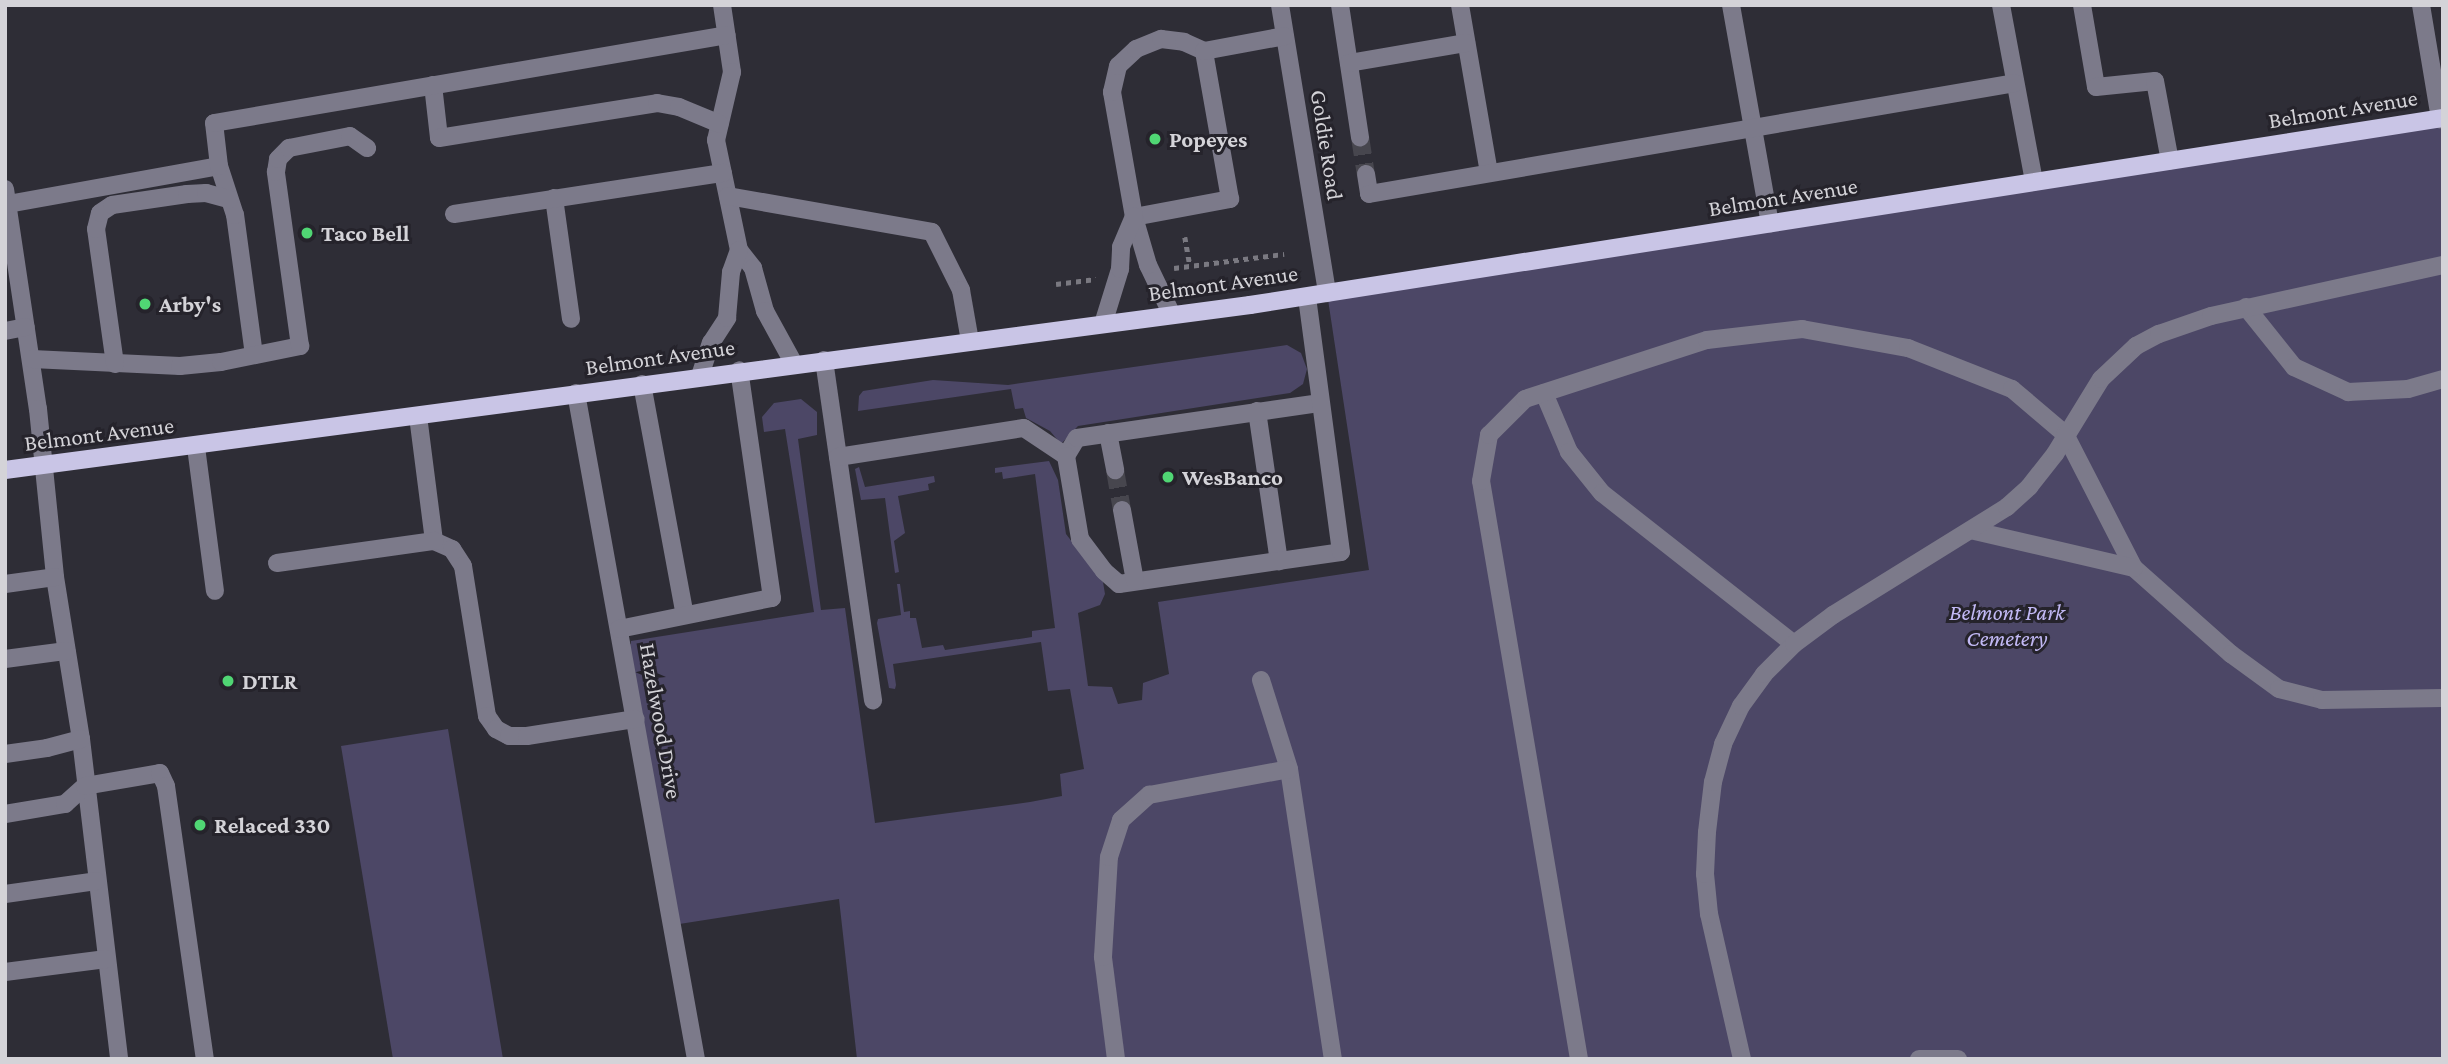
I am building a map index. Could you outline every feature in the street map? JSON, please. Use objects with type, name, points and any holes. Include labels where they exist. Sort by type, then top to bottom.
[{"type":"main road","name":"Belmont Avenue","points":[[5,470],[197,447],[739,370],[1307,296],[2441,119]]},
{"type":"street","points":[[722,5],[732,72],[716,140],[739,250],[753,268],[765,312],[794,364]]},
{"type":"street","name":"Goldie Road","points":[[1280,5],[1327,293]]},
{"type":"street","points":[[1340,5],[1360,137]]},
{"type":"street","points":[[1460,5],[1489,173]]},
{"type":"street","points":[[1731,5],[1770,224]]},
{"type":"street","points":[[2001,5],[2034,182]]},
{"type":"street","points":[[2082,5],[2096,87],[2155,81],[2170,161]]},
{"type":"street","points":[[2421,5],[2441,119]]},
{"type":"street","points":[[254,355],[235,215],[219,166],[214,123],[727,35]]},
{"type":"street","points":[[1172,315],[1148,265],[1134,217],[1112,92],[1118,66],[1136,49],[1161,39],[1184,42],[1204,51],[1284,36]]},
{"type":"street","points":[[1349,63],[1466,43]]},
{"type":"street","points":[[1134,217],[1230,199],[1204,51]]},
{"type":"street","points":[[1366,174],[1369,194],[2015,83]]},
{"type":"street","points":[[433,85],[439,138],[657,103],[679,107],[720,124]]},
{"type":"street","points":[[32,359],[180,366],[300,346],[276,172],[278,159],[289,148],[350,136],[367,148]]},
{"type":"street","points":[[119,1059],[80,738],[55,577],[32,359],[6,197],[219,166]]},
{"type":"street","points":[[454,214],[723,173]]},
{"type":"street","points":[[115,364],[96,229],[100,213],[112,205],[187,194],[206,193],[229,199]]},
{"type":"street","points":[[728,196],[932,232],[961,290],[970,341]]},
{"type":"street","points":[[554,198],[571,319]]},
{"type":"street","points":[[1103,324],[1120,269],[1121,247],[1134,217]]},
{"type":"street","points":[[700,376],[711,343],[727,318],[731,272],[739,250]]},
{"type":"street","points":[[1742,1059],[1709,914],[1705,874],[1713,782],[1723,744],[1741,706],[1764,674],[1794,644],[1908,566],[2007,507],[2029,486],[2101,379],[2136,346],[2178,326],[2246,307],[2443,265]]},
{"type":"street","points":[[1307,296],[1341,552],[1119,584],[1104,571],[1080,539],[1066,456],[1077,438],[1321,403]]},
{"type":"street","points":[[2246,307],[2294,367],[2348,392],[2408,389],[2443,379]]},
{"type":"street","points":[[5,331],[26,327]]},
{"type":"street","points":[[1580,1059],[1481,481],[1489,435],[1525,399],[1707,340],[1802,328],[1908,348],[2012,389],[2065,434],[2134,568],[2231,654],[2279,690],[2322,701],[2443,698]]},
{"type":"street","points":[[824,360],[873,701]]},
{"type":"street","points":[[620,629],[772,598],[739,370]]},
{"type":"street","points":[[642,384],[685,615]]},
{"type":"street","name":"Hazelwood Drive","points":[[576,393],[696,1059]]},
{"type":"street","points":[[1544,393],[1569,452],[1602,493],[1794,644]]},
{"type":"street","points":[[1257,411],[1279,561]]},
{"type":"street","points":[[418,416],[434,541]]},
{"type":"street","points":[[838,457],[1024,428],[1066,456]]},
{"type":"street","points":[[1108,433],[1115,470]]},
{"type":"street","points":[[197,447],[215,591]]},
{"type":"street","points":[[1122,510],[1135,581]]},
{"type":"street","points":[[1971,530],[2134,568]]},
{"type":"street","points":[[277,563],[434,541],[452,549],[463,566],[487,716],[496,729],[509,736],[527,736],[636,719]]},
{"type":"street","points":[[5,584],[55,577]]},
{"type":"street","points":[[5,659],[66,652]]},
{"type":"street","points":[[1261,680],[1289,769],[1333,1059]]},
{"type":"street","points":[[5,754],[47,748],[80,738]]},
{"type":"street","points":[[1116,1059],[1103,957],[1109,857],[1121,820],[1149,795],[1289,769]]},
{"type":"street","points":[[5,814],[65,804],[85,786],[160,773],[166,786],[205,1059]]},
{"type":"street","points":[[5,894],[96,881]]},
{"type":"street","points":[[5,972],[106,959]]},
{"type":"street","points":[[1919,1059],[1958,1059]]},
{"type":"path","points":[[1185,237],[1190,266]]},
{"type":"green space","name":"Belmont Park Cemetery","points":[[2443,118],[2443,1059],[857,1059],[839,899],[673,925],[623,646],[631,644],[631,641],[814,612],[785,429],[764,432],[762,417],[774,403],[801,399],[817,412],[817,435],[798,439],[821,610],[845,608],[875,823],[1030,802],[1062,796],[1060,774],[1084,769],[1070,689],[1048,691],[1041,642],[893,664],[896,685],[895,689],[889,688],[877,623],[878,619],[901,615],[897,584],[900,584],[904,612],[910,611],[910,618],[916,618],[922,648],[943,645],[945,650],[1032,637],[1032,631],[1055,628],[1035,474],[1003,479],[1002,472],[995,473],[995,468],[1049,461],[1058,480],[1066,534],[1103,582],[1105,594],[1100,605],[1078,613],[1088,686],[1112,687],[1118,704],[1142,700],[1143,683],[1169,674],[1158,602],[1369,570],[1327,293]]},
{"type":"green space","points":[[1287,345],[1301,353],[1307,369],[1303,384],[1290,393],[1078,426],[1061,444],[1050,431],[1026,418],[1023,408],[1015,409],[1011,389],[858,411],[859,396],[863,391],[933,380],[1008,385]]},
{"type":"green space","points":[[859,467],[865,487],[934,476],[935,482],[928,484],[929,490],[898,496],[905,533],[894,541],[899,572],[895,573],[885,498],[861,500],[855,469]]},
{"type":"green space","points":[[448,729],[503,1059],[393,1059],[341,746]]},
{"type":"tunnel","points":[[1360,137],[1366,174]]},
{"type":"tunnel","points":[[1115,470],[1122,510]]},
{"type":"place","name":"Popeyes","points":[[1155,139]]},
{"type":"place","name":"Taco Bell","points":[[307,233]]},
{"type":"place","name":"Arby's","points":[[145,304]]},
{"type":"place","name":"WesBanco","points":[[1168,477]]},
{"type":"place","name":"DTLR","points":[[228,681]]},
{"type":"place","name":"Relaced 330","points":[[200,825]]}]
